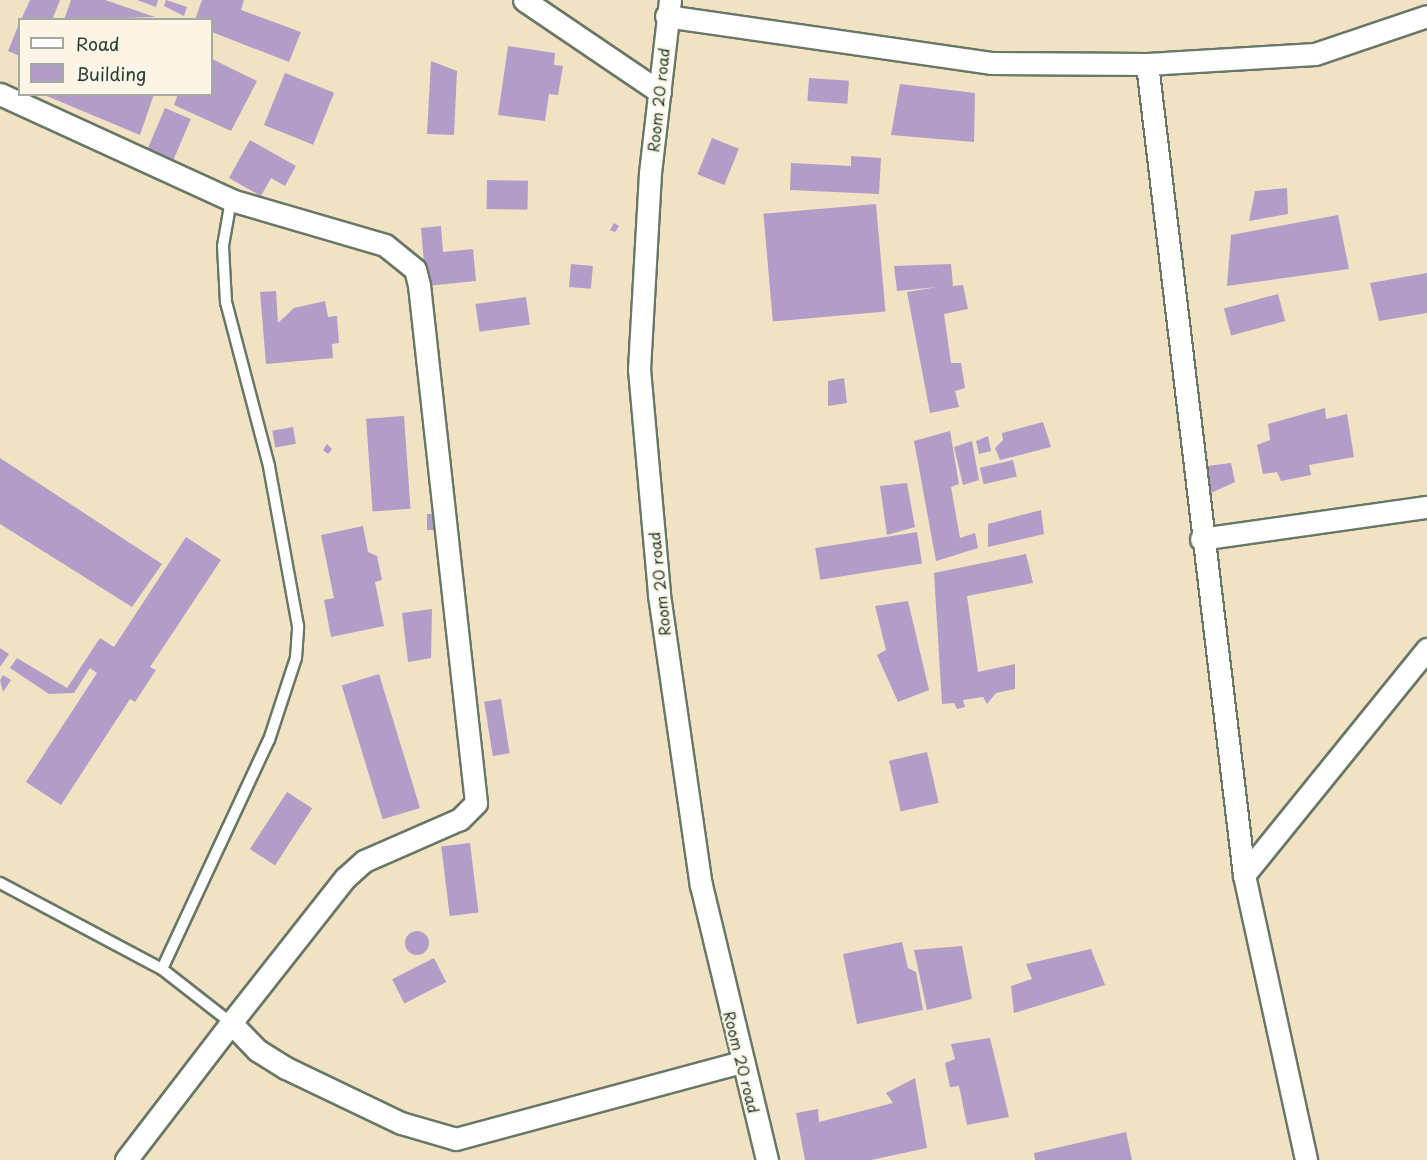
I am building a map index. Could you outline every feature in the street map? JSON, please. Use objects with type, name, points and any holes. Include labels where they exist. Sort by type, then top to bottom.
[{"type":"street","points":[[524,0],[660,92]]},
{"type":"street","points":[[668,8],[991,63],[1147,64],[1315,54],[1427,16]]},
{"type":"street","name":"Room 20 road","points":[[668,8],[639,369],[659,595],[701,885],[741,1062],[767,1160]]},
{"type":"street","points":[[1147,64],[1201,539],[1244,875],[1306,1160]]},
{"type":"street","points":[[0,94],[231,200],[385,245],[414,269],[429,347],[476,776],[471,812],[364,861],[231,1023],[126,1160]]},
{"type":"street","points":[[1201,539],[1427,507]]},
{"type":"street","points":[[1244,875],[1427,649]]},
{"type":"street","points":[[231,1023],[257,1050],[286,1068],[401,1123],[456,1139],[741,1062]]},
{"type":"lane","points":[[162,969],[269,741],[296,658],[298,626],[269,466],[226,302],[223,246],[231,200]]},
{"type":"lane","points":[[0,883],[162,969],[231,1023]]},
{"type":"building","points":[[30,0],[60,0],[53,18],[22,18]]},
{"type":"building","points":[[71,0],[105,0],[155,17],[125,18],[65,18]]},
{"type":"building","points":[[137,0],[158,0],[156,7]]},
{"type":"building","points":[[166,0],[187,7],[184,16],[164,6]]},
{"type":"building","points":[[202,0],[244,0],[241,10],[301,32],[289,62],[213,32],[213,18],[196,18]]},
{"type":"building","points":[[18,26],[18,55],[8,51]]},
{"type":"building","points":[[508,46],[555,53],[554,65],[563,66],[558,95],[549,94],[545,121],[498,115]]},
{"type":"building","points":[[213,59],[257,81],[231,131],[174,105],[177,96],[213,96]]},
{"type":"building","points":[[431,61],[457,71],[454,135],[427,134]]},
{"type":"building","points":[[285,73],[334,93],[313,145],[264,125]]},
{"type":"building","points":[[809,78],[849,81],[847,104],[807,101]]},
{"type":"building","points":[[900,84],[975,93],[974,142],[891,135]]},
{"type":"building","points":[[47,96],[153,96],[140,135]]},
{"type":"building","points":[[165,108],[191,119],[172,162],[147,151]]},
{"type":"building","points":[[712,138],[739,149],[724,185],[697,174]]},
{"type":"building","points":[[250,140],[296,166],[285,186],[271,178],[261,196],[229,178]]},
{"type":"building","points":[[851,156],[881,158],[879,194],[790,190],[791,163],[851,166]]},
{"type":"building","points":[[487,180],[528,181],[527,210],[486,209]]},
{"type":"building","points":[[1287,188],[1288,214],[1249,221],[1255,191]]},
{"type":"building","points":[[876,204],[885,312],[773,321],[763,214]]},
{"type":"building","points":[[1338,215],[1349,269],[1227,286],[1231,235]]},
{"type":"building","points":[[614,223],[619,226],[615,232],[610,230]]},
{"type":"building","points":[[441,226],[443,252],[473,249],[476,281],[426,286],[421,228]]},
{"type":"building","points":[[571,264],[593,266],[591,289],[569,287]]},
{"type":"building","points":[[951,264],[953,286],[963,285],[968,309],[944,314],[951,363],[961,363],[965,388],[955,391],[959,407],[930,413],[907,292],[938,287],[897,291],[894,266]]},
{"type":"building","points":[[1427,273],[1427,313],[1379,321],[1370,283]]},
{"type":"building","points":[[276,291],[278,323],[294,308],[325,301],[328,317],[337,316],[339,343],[332,344],[333,358],[266,364],[260,292]]},
{"type":"building","points":[[1278,294],[1285,321],[1231,336],[1224,308]]},
{"type":"building","points":[[526,297],[530,325],[479,332],[475,304]]},
{"type":"building","points":[[844,378],[847,403],[828,406],[828,381]]},
{"type":"building","points":[[1325,408],[1326,419],[1347,414],[1354,457],[1309,465],[1311,475],[1281,481],[1277,472],[1263,474],[1257,445],[1270,440],[1268,424]]},
{"type":"building","points":[[404,416],[410,509],[373,511],[366,419]]},
{"type":"building","points":[[1043,422],[1051,447],[1000,460],[995,448],[1003,440],[1002,433]]},
{"type":"building","points":[[293,427],[296,444],[275,447],[272,431]]},
{"type":"building","points":[[950,431],[959,484],[951,487],[960,538],[975,533],[978,548],[936,561],[914,441]]},
{"type":"building","points":[[988,436],[991,451],[979,454],[976,441]]},
{"type":"building","points":[[972,441],[979,480],[963,485],[954,447]]},
{"type":"building","points":[[327,444],[332,449],[328,454],[323,450]]},
{"type":"building","points":[[0,458],[162,564],[132,607],[0,524]]},
{"type":"building","points":[[1013,460],[1017,477],[984,484],[980,468]]},
{"type":"building","points":[[1231,463],[1235,482],[1211,493],[1210,486],[1201,489],[1199,467]]},
{"type":"building","points":[[907,483],[915,527],[887,535],[880,486]]},
{"type":"building","points":[[1041,510],[1044,534],[988,547],[988,524]]},
{"type":"building","points":[[427,514],[441,514],[441,530],[427,530]]},
{"type":"building","points":[[363,526],[368,552],[377,556],[382,580],[375,582],[384,626],[331,637],[324,600],[334,598],[321,535]]},
{"type":"building","points":[[917,532],[922,564],[820,580],[815,548]]},
{"type":"building","points":[[186,537],[221,560],[150,667],[156,670],[135,702],[130,699],[61,805],[26,782],[97,673],[90,668],[74,693],[49,694],[10,668],[17,658],[67,688],[100,638],[114,647]]},
{"type":"building","points":[[1026,554],[1033,583],[967,596],[978,672],[1015,664],[1015,689],[996,693],[987,704],[983,697],[963,700],[965,707],[957,709],[954,703],[942,704],[934,573]]},
{"type":"building","points":[[908,601],[929,690],[898,702],[877,655],[886,650],[875,606]]},
{"type":"building","points":[[432,609],[431,658],[408,662],[402,613]]},
{"type":"building","points":[[0,648],[9,654],[0,667]]},
{"type":"building","points":[[379,674],[420,808],[383,819],[342,685]]},
{"type":"building","points":[[3,675],[11,680],[3,692],[0,680]]},
{"type":"building","points":[[501,699],[510,753],[493,756],[484,702]]},
{"type":"building","points":[[927,752],[939,803],[901,811],[889,761]]},
{"type":"building","points":[[287,792],[312,808],[275,865],[250,849]]},
{"type":"building","points":[[470,843],[479,912],[450,916],[441,847]]},
{"type":"building","points":[[417,931],[426,934],[429,943],[426,952],[417,955],[408,952],[405,943],[408,934]]},
{"type":"building","points":[[902,942],[908,968],[916,972],[923,1010],[857,1024],[843,954]]},
{"type":"building","points":[[962,946],[972,999],[927,1010],[914,950]]},
{"type":"building","points":[[1091,949],[1105,985],[1014,1013],[1011,986],[1032,979],[1026,964]]},
{"type":"building","points":[[434,958],[446,982],[404,1003],[392,979]]},
{"type":"building","points":[[990,1038],[1009,1117],[967,1125],[959,1086],[950,1087],[945,1063],[955,1059],[951,1044]]},
{"type":"building","points":[[915,1078],[927,1148],[871,1160],[805,1160],[796,1113],[818,1109],[819,1122],[893,1103],[886,1093]]},
{"type":"building","points":[[1126,1132],[1132,1160],[1035,1160],[1034,1153]]}]
